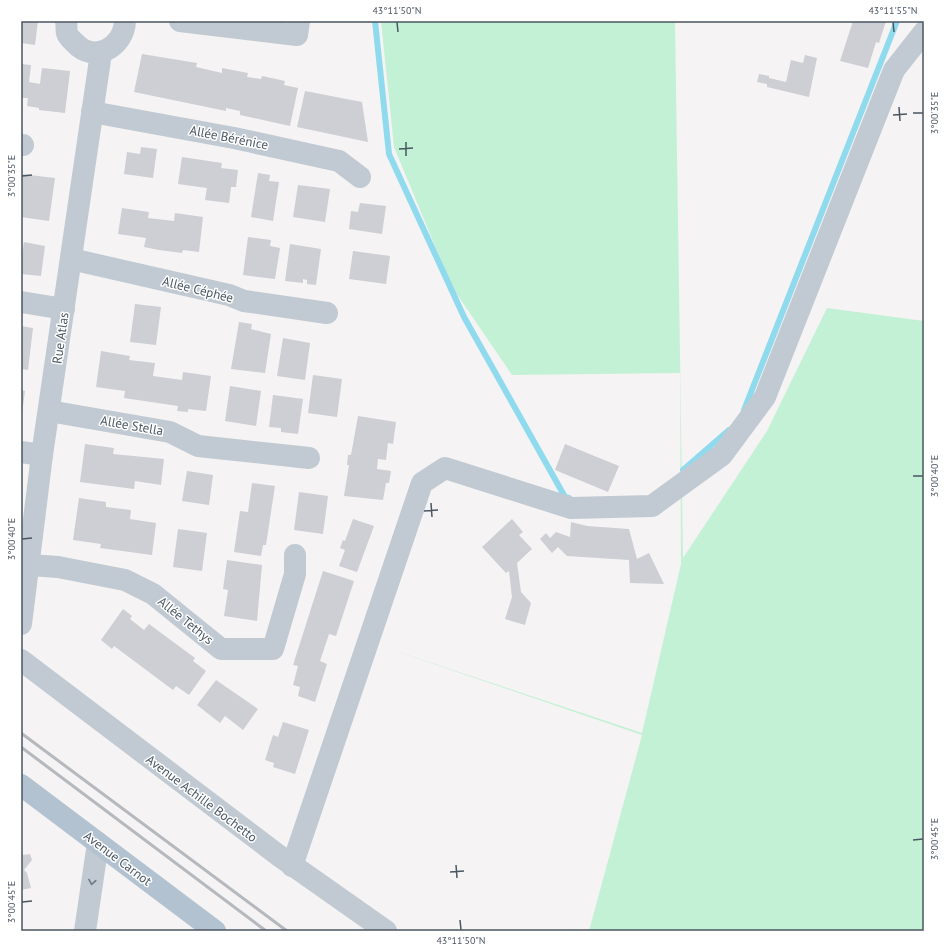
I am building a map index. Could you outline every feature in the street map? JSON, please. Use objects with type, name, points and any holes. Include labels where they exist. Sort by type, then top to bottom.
[{"type":"main road","name":"Avenue Carnot","points":[[21,785],[214,931]]},
{"type":"street","points":[[66,21],[67,35],[81,50],[101,52],[116,44],[124,28],[125,21]]},
{"type":"street","points":[[180,21],[297,35],[299,21]]},
{"type":"street","points":[[292,866],[422,482],[445,468],[571,508],[652,506],[722,455],[765,397],[894,70],[924,32]]},
{"type":"street","name":"Rue Atlas","points":[[21,624],[30,565],[42,455],[101,52]]},
{"type":"street","name":"Allée Bérénice","points":[[92,112],[234,138],[339,161],[360,177]]},
{"type":"street","name":"Allée Céphée","points":[[71,259],[229,295],[244,301],[327,313]]},
{"type":"street","points":[[21,302],[64,309]]},
{"type":"street","name":"Allée Stella","points":[[49,411],[170,432],[198,446],[308,458]]},
{"type":"street","points":[[21,452],[42,455]]},
{"type":"street","name":"Allée Tethys","points":[[30,565],[58,567],[125,580],[153,594],[221,649],[273,649],[294,574],[295,556]]},
{"type":"street","name":"Avenue Achille Bochetto","points":[[21,660],[292,866],[386,931]]},
{"type":"street","points":[[85,931],[98,843]]},
{"type":"green space","points":[[381,21],[675,21],[683,558],[767,431],[827,308],[924,321],[924,931],[589,931],[642,735],[381,646],[642,733],[681,564],[680,373],[512,375],[452,287],[394,147]]},
{"type":"building","points":[[21,21],[38,21],[35,45],[21,43]]},
{"type":"building","points":[[853,21],[886,21],[879,43],[876,42],[868,68],[840,61]]},
{"type":"building","points":[[142,54],[197,63],[196,67],[222,73],[222,68],[248,73],[247,77],[261,79],[262,76],[285,81],[284,85],[298,88],[290,126],[240,115],[240,111],[226,108],[226,111],[134,92]]},
{"type":"building","points":[[805,55],[817,58],[809,97],[767,87],[767,84],[757,82],[759,74],[786,82],[791,60],[803,63]]},
{"type":"building","points":[[21,64],[31,65],[29,82],[40,84],[42,68],[70,71],[65,113],[39,110],[39,108],[27,106],[28,98],[21,98]]},
{"type":"building","points":[[305,91],[362,102],[368,142],[297,127]]},
{"type":"building","points":[[141,147],[157,149],[153,178],[124,174],[127,152],[140,154]]},
{"type":"building","points":[[182,157],[222,163],[221,168],[238,170],[236,187],[231,187],[229,203],[205,200],[207,188],[178,184]]},
{"type":"building","points":[[258,173],[270,175],[269,181],[279,182],[273,221],[251,217]]},
{"type":"building","points":[[21,174],[55,178],[49,221],[21,217]]},
{"type":"building","points":[[298,185],[330,189],[325,222],[293,217]]},
{"type":"building","points":[[360,203],[386,206],[382,234],[349,229],[351,211],[358,212]]},
{"type":"building","points":[[122,208],[149,212],[148,218],[174,221],[175,213],[203,217],[199,252],[183,250],[182,253],[144,247],[146,238],[118,234]]},
{"type":"building","points":[[248,237],[271,240],[270,246],[280,248],[275,279],[243,275]]},
{"type":"building","points":[[24,242],[45,246],[41,276],[21,274],[21,254],[22,255]]},
{"type":"building","points":[[290,244],[321,249],[316,285],[307,284],[307,280],[303,279],[303,283],[285,281]]},
{"type":"building","points":[[353,251],[390,256],[386,284],[349,279]]},
{"type":"building","points":[[135,304],[161,307],[156,345],[130,342]]},
{"type":"building","points":[[239,322],[252,324],[251,329],[271,334],[265,373],[231,369]]},
{"type":"building","points":[[21,326],[33,328],[28,370],[21,369]]},
{"type":"building","points":[[283,338],[310,343],[305,380],[277,376]]},
{"type":"building","points":[[101,351],[130,356],[129,360],[155,363],[153,376],[182,380],[183,372],[211,376],[206,411],[188,409],[188,412],[177,411],[178,406],[124,398],[125,391],[96,387]]},
{"type":"building","points":[[313,375],[342,379],[337,417],[308,413]]},
{"type":"building","points":[[230,386],[261,391],[256,426],[225,421]]},
{"type":"building","points":[[21,390],[25,391],[22,413],[21,413]]},
{"type":"building","points":[[273,395],[303,399],[298,434],[281,432],[281,428],[269,427]]},
{"type":"building","points":[[358,416],[396,422],[393,444],[388,443],[386,460],[378,459],[377,469],[391,471],[389,483],[386,483],[383,500],[344,496],[349,465],[347,465],[348,455],[351,455]]},
{"type":"building","points":[[85,444],[114,448],[113,454],[164,459],[161,485],[135,481],[134,489],[80,482]]},
{"type":"building","points":[[565,444],[619,466],[608,492],[555,470]]},
{"type":"building","points":[[187,471],[213,475],[209,505],[182,501]]},
{"type":"building","points":[[252,483],[275,486],[266,545],[263,545],[261,556],[234,552],[240,511],[248,512]]},
{"type":"building","points":[[299,492],[328,496],[323,534],[294,530]]},
{"type":"building","points":[[79,498],[106,502],[106,507],[131,510],[130,519],[156,523],[152,555],[100,548],[101,544],[73,540]]},
{"type":"building","points":[[353,519],[374,526],[357,572],[339,566],[345,550],[340,548],[343,540],[345,541]]},
{"type":"building","points":[[512,519],[523,532],[519,535],[532,549],[517,563],[521,592],[531,603],[525,625],[505,619],[512,597],[509,571],[506,573],[482,547]]},
{"type":"building","points":[[571,522],[587,526],[629,529],[637,559],[649,553],[664,584],[630,583],[629,560],[567,556],[558,547],[552,553],[540,539],[546,533],[550,538],[556,532],[570,537]]},
{"type":"building","points":[[178,529],[207,533],[202,571],[173,567]]},
{"type":"building","points":[[227,560],[262,565],[257,621],[224,616],[228,590],[223,589]]},
{"type":"building","points":[[323,571],[354,581],[336,636],[329,634],[320,661],[327,664],[315,702],[298,696],[300,687],[293,685],[298,666],[293,665]]},
{"type":"building","points":[[123,609],[132,616],[130,619],[144,630],[149,624],[195,658],[193,661],[206,671],[189,695],[176,686],[173,690],[114,646],[112,649],[101,640]]},
{"type":"building","points":[[216,680],[258,709],[243,730],[225,716],[220,723],[197,705]]},
{"type":"building","points":[[283,722],[309,730],[295,774],[273,767],[274,763],[265,760],[273,735],[278,737]]},
{"type":"building","points":[[21,849],[23,855],[30,854],[32,860],[24,870],[27,873],[31,888],[21,890]]},
{"type":"building","points":[[22,894],[23,903],[21,905],[21,895]]},
{"type":"waterway","points":[[375,21],[389,154],[464,317],[565,497],[569,498]]},
{"type":"waterway","points":[[744,410],[897,21]]},
{"type":"waterway","points":[[683,470],[729,430]]},
{"type":"railway","points":[[21,733],[287,931]]},
{"type":"railway","points":[[21,747],[266,931]]}]
